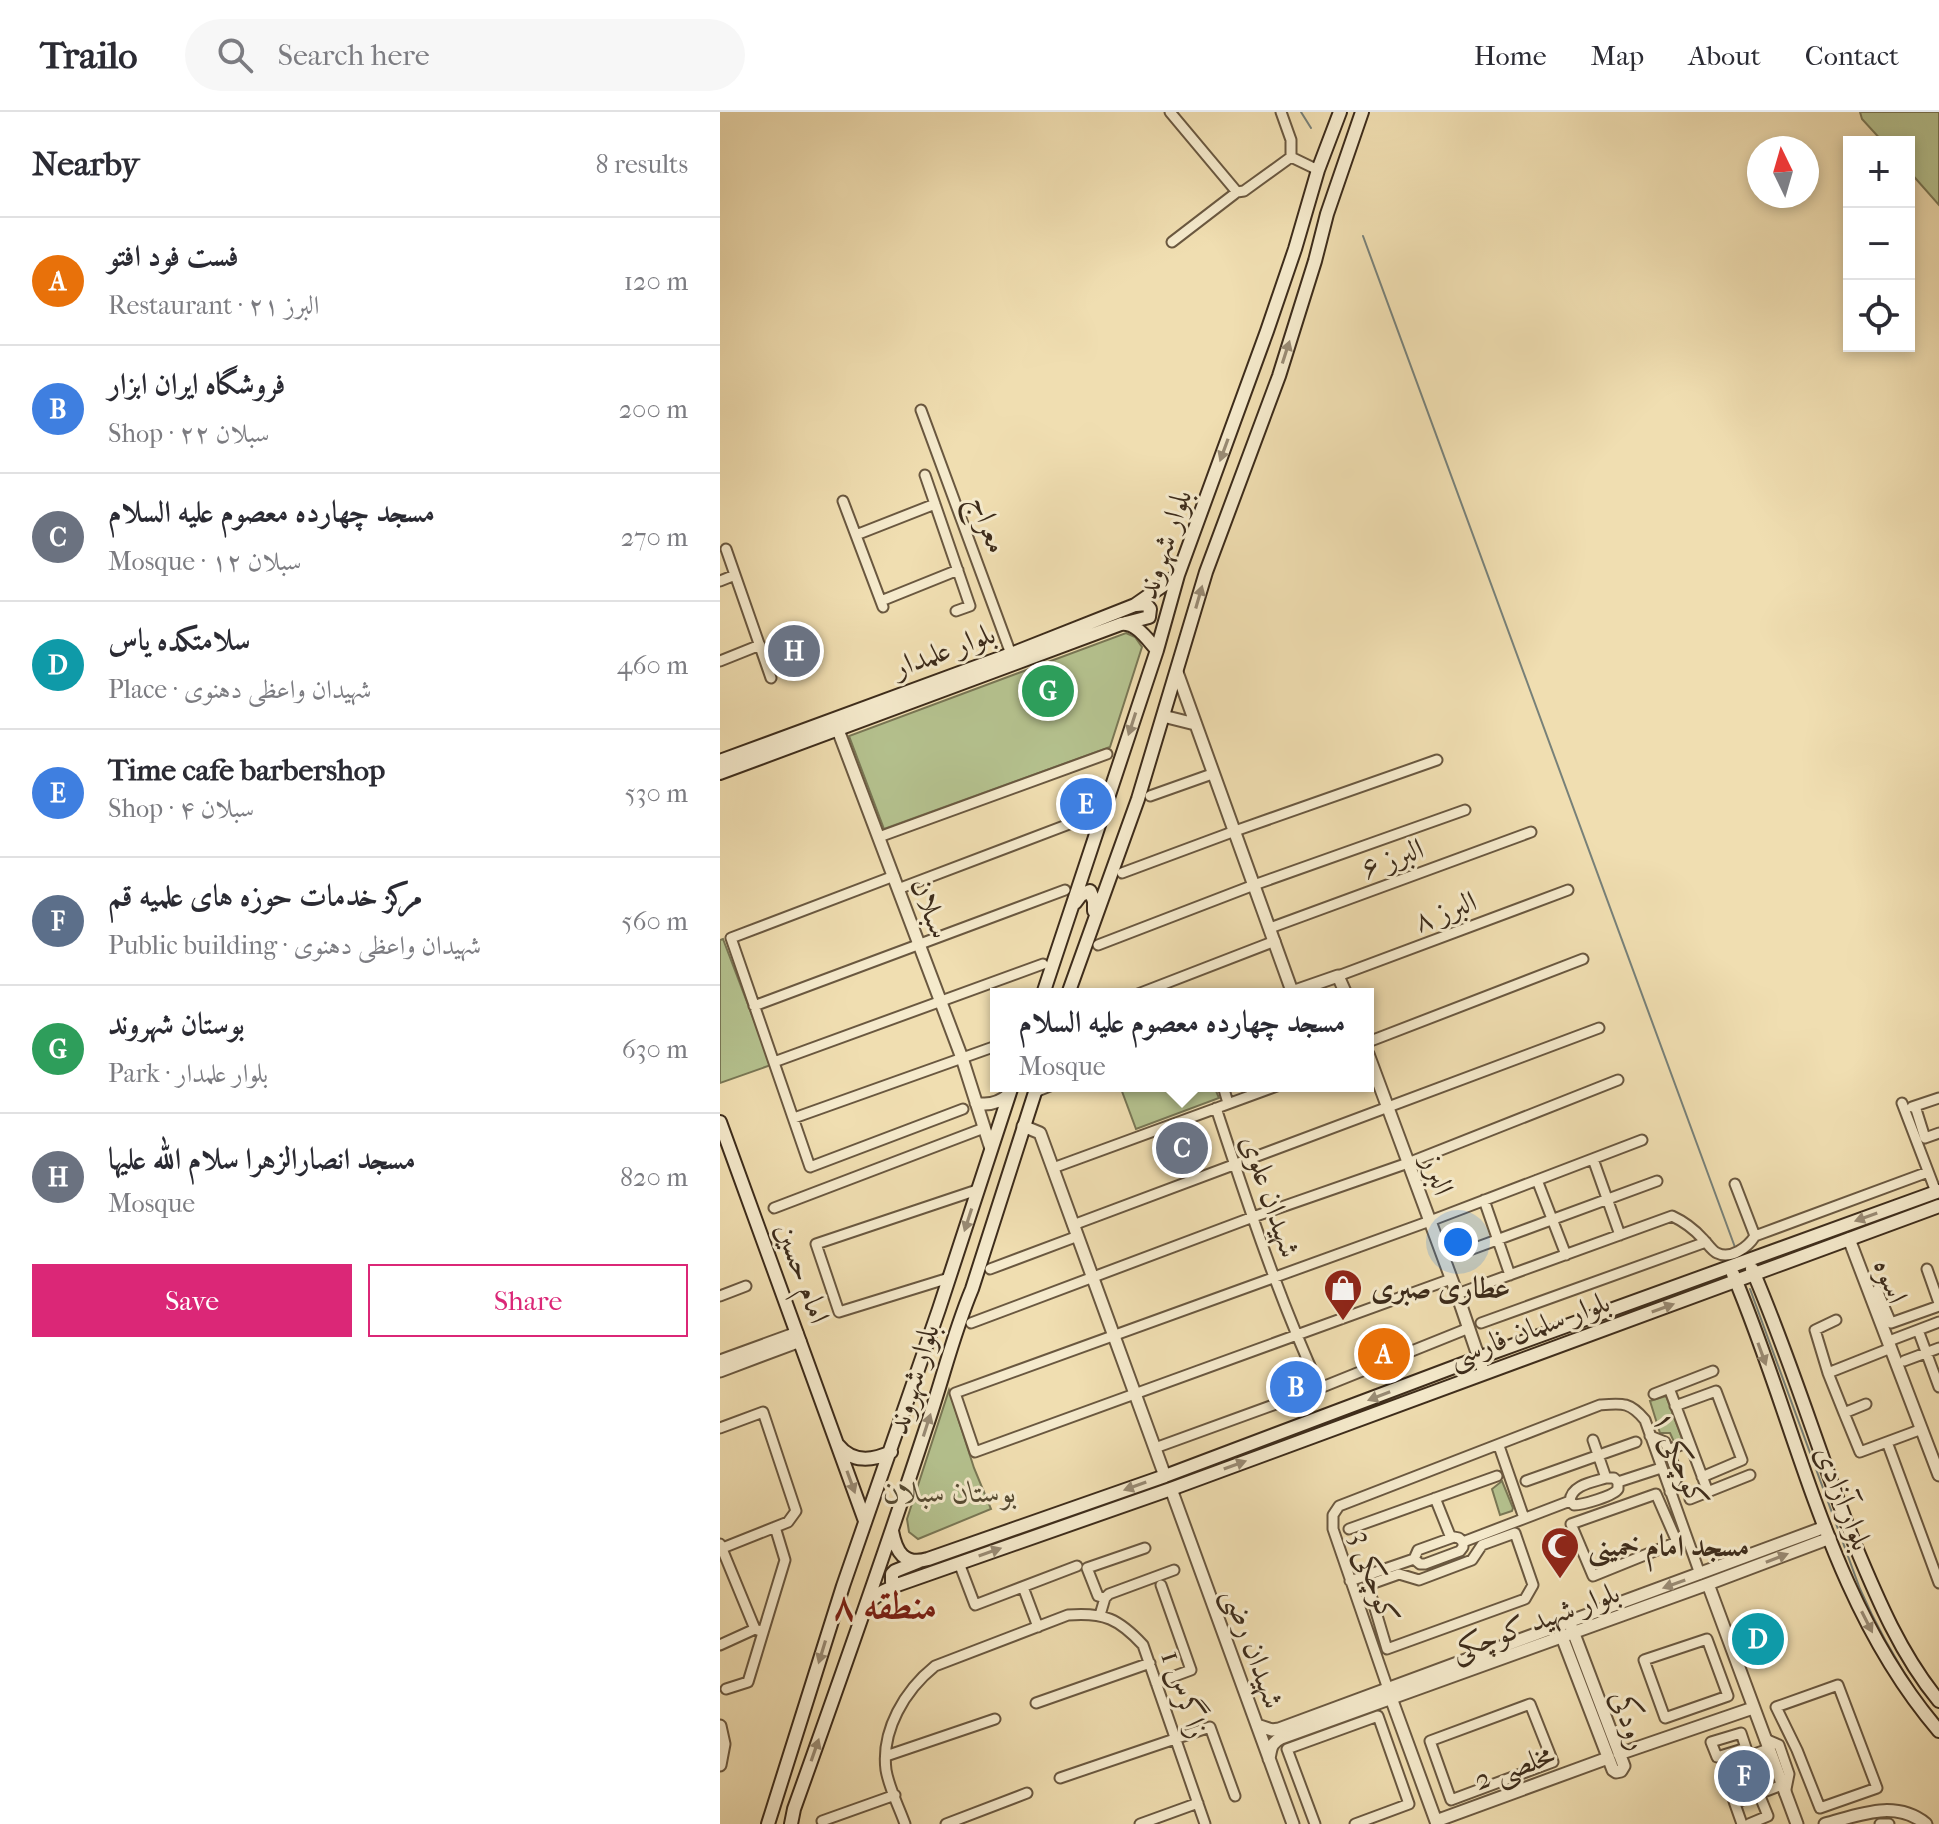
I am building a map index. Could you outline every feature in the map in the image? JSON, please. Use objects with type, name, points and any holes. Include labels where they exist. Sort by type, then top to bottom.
[{"type":"main road","name":"بلوار شهروند","points":[[1045,988],[1157,650],[1178,575],[1295,249],[1318,170],[1340,112]]},
{"type":"main road","name":"بلوار شهروند","points":[[1070,988],[1138,799],[1206,572],[1279,376],[1327,214],[1362,112]]},
{"type":"main road","points":[[1305,211],[1310,222],[1319,222],[1327,214]]},
{"type":"main road","points":[[1295,249],[1301,242],[1310,243],[1315,251],[1315,261]]},
{"type":"main road","name":"بلوار علمدار","points":[[720,773],[1135,605],[1178,575]]},
{"type":"main road","points":[[1126,623],[1149,617],[1150,609],[1146,604],[1135,605]]},
{"type":"main road","points":[[1126,623],[1138,630],[1157,650]]},
{"type":"main road","name":"بلوار علمدار","points":[[720,761],[1126,623]]},
{"type":"main road","points":[[1094,841],[1093,856],[1098,865],[1107,864],[1119,850]]},
{"type":"main road","points":[[1071,911],[1081,895],[1090,891],[1094,901],[1092,926]]},
{"type":"main road","name":"بلوار شهروند","points":[[768,1824],[865,1521],[891,1452],[1009,1092]]},
{"type":"main road","name":"بلوار شهروند","points":[[791,1824],[966,1320],[972,1289],[1035,1092]]},
{"type":"main road","name":"امام حسین","points":[[720,1122],[865,1521]]},
{"type":"main road","name":"بلوار سلمان فارسی","points":[[900,1584],[892,1582],[892,1574],[920,1561],[1165,1476],[1478,1358],[1938,1191]]},
{"type":"main road","name":"بلوار سلمان فارسی","points":[[867,1603],[900,1584],[1171,1489],[1939,1206]]},
{"type":"main road","points":[[1781,1248],[1786,1262]]},
{"type":"main road","name":"بلوار آزادی","points":[[1748,1260],[1790,1364],[1846,1521],[1888,1623],[1939,1701]]},
{"type":"main road","name":"بلوار آزادی","points":[[1730,1267],[1827,1532],[1875,1639],[1908,1691],[1939,1731]]},
{"type":"main road","points":[[950,1276],[950,1286],[955,1293],[962,1294],[972,1289]]},
{"type":"main road","points":[[1695,1281],[1701,1294]]},
{"type":"main road","points":[[939,1309],[952,1307],[966,1320]]},
{"type":"main road","points":[[837,1442],[843,1451],[862,1459],[873,1459],[891,1452]]},
{"type":"main road","points":[[892,1531],[895,1549],[904,1558],[920,1561]]},
{"type":"main road","points":[[774,1805],[783,1811],[794,1809]]},
{"type":"street","points":[[1170,112],[1237,192]]},
{"type":"street","points":[[1281,112],[1291,140],[1291,157]]},
{"type":"street","points":[[1172,242],[1237,192],[1244,191],[1291,157]]},
{"type":"street","points":[[1291,157],[1318,170]]},
{"type":"street","name":"معراج","points":[[921,410],[1011,654]]},
{"type":"street","points":[[925,475],[970,606],[956,611]]},
{"type":"street","points":[[843,501],[882,604],[958,570]]},
{"type":"street","points":[[856,535],[935,504]]},
{"type":"street","points":[[947,539],[966,531]]},
{"type":"street","points":[[726,549],[771,678]]},
{"type":"street","points":[[720,581],[735,575]]},
{"type":"street","points":[[720,661],[760,645]]},
{"type":"street","points":[[1177,672],[1291,988]]},
{"type":"street","points":[[1163,716],[1195,724]]},
{"type":"street","name":"سبلان","points":[[836,724],[962,1058],[991,1149]]},
{"type":"street","points":[[879,837],[1107,754]]},
{"type":"street","points":[[1122,873],[1437,760]]},
{"type":"street","points":[[1150,796],[1212,774]]},
{"type":"street","points":[[1098,945],[1254,885],[1465,810]]},
{"type":"street","points":[[898,889],[1085,818]]},
{"type":"street","name":"البرز ۶","points":[[1270,928],[1531,832]]},
{"type":"street","points":[[894,876],[731,938],[810,1167],[963,1109]]},
{"type":"street","points":[[754,1006],[1065,890]]},
{"type":"street","name":"البرز ۸","points":[[1338,976],[1568,890]]},
{"type":"street","points":[[1154,988],[1275,941]]},
{"type":"street","points":[[1374,1040],[1583,959]]},
{"type":"street","points":[[774,1062],[1043,964]]},
{"type":"street","points":[[1306,988],[1338,976],[1343,988]]},
{"type":"street","points":[[990,1269],[1235,1164],[1599,1028]]},
{"type":"street","points":[[794,1118],[990,1048]]},
{"type":"street","name":"البرز","points":[[1374,1071],[1484,1373]]},
{"type":"street","points":[[966,1320],[1408,1163],[1618,1080]]},
{"type":"street","points":[[976,1103],[997,1103],[1008,1092]]},
{"type":"street","points":[[1225,1092],[1228,1103]]},
{"type":"street","points":[[1053,1168],[1260,1092]]},
{"type":"street","points":[[1907,1106],[1939,1098]]},
{"type":"street","points":[[1907,1106],[1925,1138],[1939,1133]]},
{"type":"street","points":[[1907,1106],[1928,1172],[1938,1191]]},
{"type":"street","name":"شهیدان علوی","points":[[1216,1108],[1273,1276],[1320,1388]]},
{"type":"street","points":[[1023,1126],[1040,1133],[1165,1476]]},
{"type":"street","points":[[774,1208],[984,1128]]},
{"type":"street","points":[[1451,1279],[975,1452],[955,1393],[1430,1221],[1642,1140]]},
{"type":"street","points":[[1593,1159],[1620,1235]]},
{"type":"street","points":[[1457,1294],[1672,1216],[1684,1221],[1715,1253],[1727,1255],[1749,1245],[1755,1236],[1928,1172]]},
{"type":"street","points":[[1537,1180],[1566,1255]]},
{"type":"street","points":[[1456,1255],[1657,1181]]},
{"type":"street","points":[[1735,1184],[1755,1236]]},
{"type":"street","points":[[950,1276],[839,1312],[816,1244],[977,1190]]},
{"type":"street","points":[[1484,1200],[1510,1275]]},
{"type":"street","name":"اسوه","points":[[1849,1239],[1922,1429],[1935,1452],[1939,1475]]},
{"type":"street","points":[[1481,1323],[1706,1242]]},
{"type":"street","points":[[1877,1290],[1891,1323],[1939,1304],[1927,1269]]},
{"type":"street","points":[[720,1296],[746,1286]]},
{"type":"street","points":[[1836,1320],[1815,1330],[1828,1373],[1860,1452],[1922,1429]]},
{"type":"street","points":[[1828,1373],[1939,1322]]},
{"type":"street","points":[[1155,1448],[1320,1388],[1469,1328]]},
{"type":"street","points":[[1918,1330],[1939,1387]]},
{"type":"street","points":[[720,1361],[798,1337]]},
{"type":"street","points":[[720,1371],[798,1337]]},
{"type":"street","points":[[1904,1361],[1939,1348]]},
{"type":"street","points":[[1654,1394],[1713,1371]]},
{"type":"street","points":[[1669,1388],[1708,1492]]},
{"type":"street","points":[[1675,1406],[1716,1391],[1742,1460],[1702,1477]]},
{"type":"street","name":"کوچکی ۱","points":[[1499,1446],[1600,1405],[1620,1403],[1634,1407],[1645,1420],[1704,1579]]},
{"type":"street","points":[[1844,1413],[1866,1404]]},
{"type":"street","points":[[720,1428],[763,1412],[796,1511],[788,1522],[721,1547],[759,1631]]},
{"type":"street","points":[[1650,1436],[1665,1442],[1678,1476],[1670,1492]]},
{"type":"street","points":[[1593,1440],[1606,1478]]},
{"type":"street","points":[[1526,1481],[1636,1442]]},
{"type":"street","points":[[1668,1450],[1689,1442]]},
{"type":"street","points":[[1887,1442],[1939,1583]]},
{"type":"street","points":[[1499,1446],[1524,1518]]},
{"type":"street","name":"کوچکی 3","points":[[1389,1694],[1333,1529],[1333,1515],[1339,1506],[1499,1446]]},
{"type":"street","points":[[1618,1482],[1661,1468]]},
{"type":"street","points":[[1690,1499],[1750,1475]]},
{"type":"street","points":[[1349,1529],[1497,1476]]},
{"type":"street","points":[[1606,1478],[1614,1478],[1618,1482],[1614,1493],[1582,1505],[1574,1505],[1570,1501],[1574,1489],[1606,1478]]},
{"type":"street","name":"شهیدان رضی","points":[[1171,1489],[1293,1824]]},
{"type":"street","points":[[1656,1494],[1677,1542],[1593,1576],[1571,1524],[1600,1513],[1656,1494]]},
{"type":"street","points":[[1435,1498],[1451,1538]]},
{"type":"street","points":[[1595,1500],[1600,1513]]},
{"type":"street","points":[[1463,1542],[1570,1501]]},
{"type":"street","points":[[726,1689],[748,1682],[759,1631],[785,1560],[775,1527]]},
{"type":"street","name":"بلوار شهید کوچکی","points":[[1280,1734],[1827,1532]]},
{"type":"street","points":[[1515,1533],[1533,1585],[1525,1599],[1387,1649],[1368,1585],[1399,1574],[1419,1580],[1444,1570],[1472,1560],[1482,1545],[1515,1533]]},
{"type":"street","points":[[1350,1581],[1414,1559],[1418,1550],[1451,1538],[1459,1538],[1463,1542]]},
{"type":"street","points":[[1414,1559],[1425,1564],[1460,1551],[1463,1542]]},
{"type":"street","points":[[1105,1598],[1098,1596],[1087,1568],[1145,1548]]},
{"type":"street","points":[[1439,1558],[1444,1570]]},
{"type":"street","points":[[959,1563],[975,1605],[1077,1566]]},
{"type":"street","points":[[903,1823],[886,1772],[886,1756],[896,1714],[918,1680],[935,1666],[1068,1615],[1100,1615],[1109,1594],[1174,1570]]},
{"type":"street","points":[[1704,1579],[1797,1824]]},
{"type":"street","points":[[1156,1683],[1191,1670],[1161,1585]]},
{"type":"street","points":[[1023,1587],[1038,1627]]},
{"type":"street","name":"زاگرس 1","points":[[1100,1615],[1127,1627],[1143,1645],[1205,1824]]},
{"type":"street","name":"رودکی","points":[[1566,1629],[1614,1756]]},
{"type":"street","points":[[720,1645],[759,1631]]},
{"type":"street","points":[[1707,1639],[1728,1696],[1702,1705],[1665,1718],[1644,1660],[1707,1639]]},
{"type":"street","points":[[1036,1703],[1150,1663]]},
{"type":"street","points":[[1838,1685],[1877,1788],[1820,1808],[1797,1750],[1776,1707],[1838,1685]]},
{"type":"street","points":[[1389,1694],[1434,1823]]},
{"type":"street","points":[[1530,1704],[1553,1762],[1504,1780],[1451,1800],[1430,1741],[1530,1704]]},
{"type":"street","points":[[1702,1705],[1708,1723]]},
{"type":"street","name":"مخلصی 2","points":[[1434,1823],[1753,1708]]},
{"type":"street","points":[[1315,1824],[1287,1749],[1378,1716],[1409,1804],[1372,1821],[1355,1824]]},
{"type":"street","points":[[886,1756],[995,1719]]},
{"type":"street","points":[[1257,1725],[1280,1734],[1271,1747],[1269,1759]]},
{"type":"street","points":[[720,1726],[724,1744],[720,1765]]},
{"type":"street","points":[[1060,1778],[1210,1727],[1235,1796]]},
{"type":"street","points":[[1746,1748],[1749,1756],[1766,1744],[1779,1745],[1789,1774],[1784,1790]]},
{"type":"street","points":[[1783,1756],[1797,1750]]},
{"type":"street","points":[[1724,1773],[1742,1824]]},
{"type":"street","points":[[1504,1780],[1508,1795]]},
{"type":"street","points":[[1735,1803],[1759,1794],[1784,1790]]},
{"type":"street","points":[[946,1824],[1027,1793]]},
{"type":"street","points":[[1749,1824],[1768,1816],[1759,1794]]},
{"type":"street","points":[[822,1821],[895,1795]]},
{"type":"street","points":[[1140,1824],[1198,1803]]},
{"type":"street","points":[[1825,1824],[1873,1811],[1894,1810],[1926,1824]]},
{"type":"street","points":[[1880,1824],[1889,1824]]},
{"type":"green space","points":[[1860,112],[1939,112],[1939,205],[1915,178],[1915,136],[1878,136],[1862,119]]},
{"type":"green space","points":[[1126,633],[1135,637],[1142,647],[1110,747],[884,829],[849,736]]},
{"type":"green space","points":[[723,939],[771,1065],[720,1083],[720,940]]},
{"type":"green space","points":[[1122,1092],[1216,1092],[1219,1098],[1136,1129]]},
{"type":"green space","name":"بوستان سبلان","points":[[949,1390],[991,1509],[918,1539],[909,1532],[907,1519]]},
{"type":"green space","points":[[1666,1396],[1683,1441],[1675,1444],[1670,1433],[1660,1433],[1650,1401]]},
{"type":"green space","points":[[1502,1481],[1513,1508],[1500,1515],[1492,1489]]},
{"type":"waterway","points":[[1301,112],[1311,128]]},
{"type":"waterway","points":[[1363,236],[1736,1250]]},
{"type":"waterway","points":[[1750,1289],[1860,1589],[1887,1643],[1918,1694]]},
{"type":"waterway","points":[[1929,1709],[1939,1720]]},
{"type":"place","name":"مسجد انصارالزهرا سلام الله علیها","points":[[794,651]]},
{"type":"place","name":"بوستان شهروند","points":[[1048,691]]},
{"type":"place","name":"Time cafe barbershop","points":[[1086,804]]},
{"type":"place","name":"مسجد چهارده معصوم علیه السلام","points":[[1182,1148]]},
{"type":"place","name":"عطاری صبری","points":[[1343,1322]]},
{"type":"place","name":"فست فود افتو","points":[[1384,1354]]},
{"type":"place","name":"فروشگاه ایران ابزار","points":[[1296,1387]]},
{"type":"place","name":"مسجد امام خمینی","points":[[1560,1580]]},
{"type":"place","name":"سلامتکده یاس","points":[[1758,1639]]},
{"type":"place","name":"مرکز خدمات حوزه های علمیه قم","points":[[1744,1776]]},
{"type":"district","name":"منطقه ۸","points":[[885,1605]]}]
